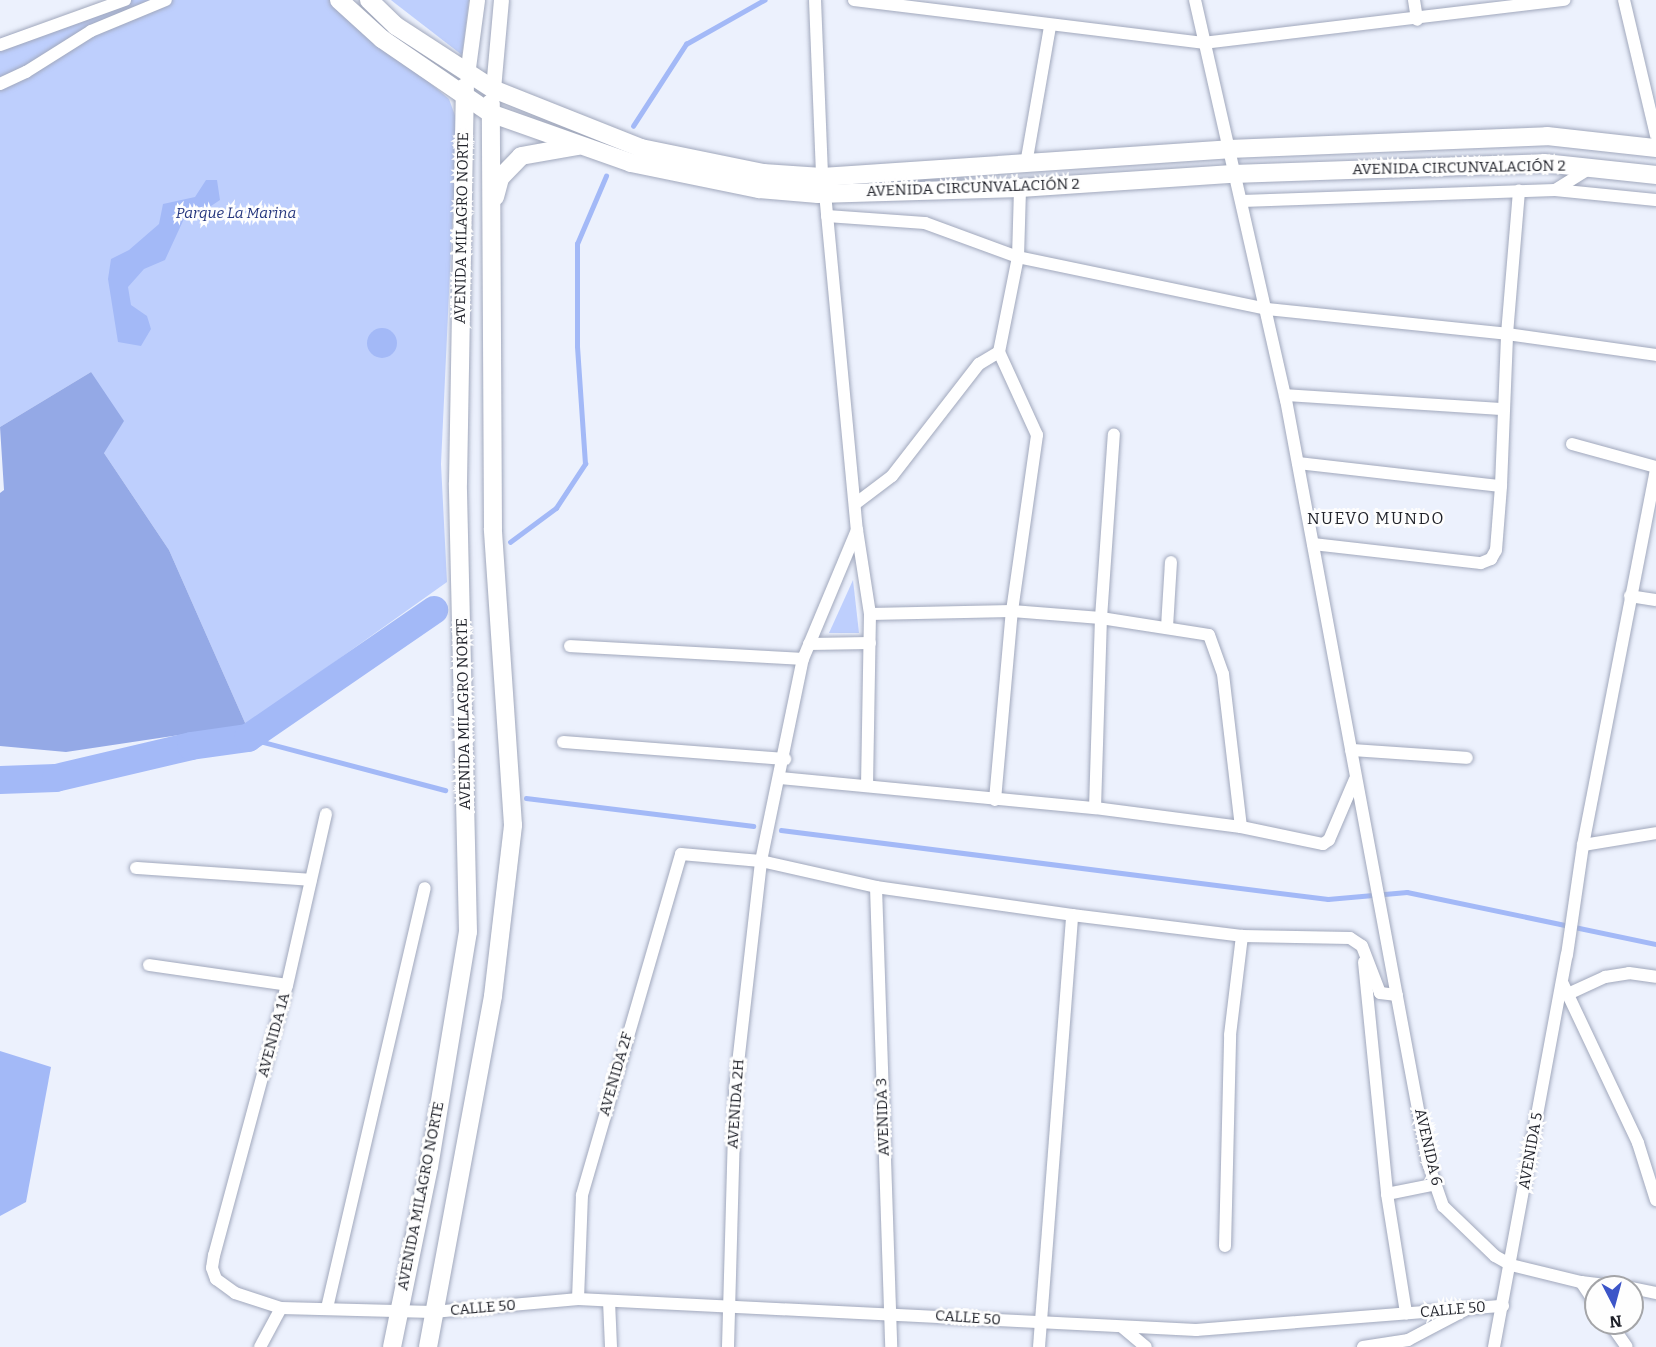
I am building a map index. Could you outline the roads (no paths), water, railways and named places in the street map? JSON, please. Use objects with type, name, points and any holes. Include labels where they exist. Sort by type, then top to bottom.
[{"type":"main road","name":"AVENIDA CIRCUNVALACIÓN 2","points":[[339,0],[382,39],[490,113],[631,163],[759,189],[824,185],[1026,164],[1229,149],[1547,136],[1656,148]]},
{"type":"main road","name":"AVENIDA CIRCUNVALACIÓN 2","points":[[369,0],[396,26],[467,75],[493,89],[640,148],[824,185],[1020,188],[1233,174],[1544,164],[1656,174]]},
{"type":"main road","name":"AVENIDA MILAGRO NORTE","points":[[392,1347],[429,1167],[468,932],[458,483],[464,97],[467,75]]},
{"type":"main road","name":"AVENIDA MILAGRO NORTE","points":[[428,1347],[493,996],[513,825],[492,529],[490,113],[493,89]]},
{"type":"main road","points":[[490,219],[500,178],[521,156],[581,145]]},
{"type":"street","points":[[0,45],[125,0]]},
{"type":"street","points":[[0,84],[26,72],[91,31],[166,0]]},
{"type":"street","points":[[467,75],[477,0]]},
{"type":"street","points":[[493,89],[501,0]]},
{"type":"street","points":[[815,0],[824,185],[857,530],[870,614],[867,786]]},
{"type":"street","points":[[854,0],[1050,26],[1203,43],[1417,20],[1564,0]]},
{"type":"street","name":"AVENIDA 6","points":[[1195,0],[1285,395],[1352,750],[1355,779],[1436,1185],[1443,1206],[1466,1232],[1511,1265],[1584,1282]]},
{"type":"street","points":[[1414,0],[1417,20]]},
{"type":"street","points":[[1624,0],[1656,135]]},
{"type":"street","points":[[1026,164],[1050,26]]},
{"type":"street","points":[[1556,190],[1592,167]]},
{"type":"street","points":[[995,800],[1012,610],[1037,435],[999,352],[1018,257],[1020,188]]},
{"type":"street","points":[[1242,201],[1556,190],[1656,200]]},
{"type":"street","points":[[1313,544],[1481,562],[1491,559],[1496,550],[1507,334],[1520,191]]},
{"type":"street","points":[[827,216],[925,223],[1018,257],[1267,309],[1507,334],[1656,355]]},
{"type":"street","points":[[855,504],[892,476],[979,364],[999,352]]},
{"type":"street","points":[[1285,395],[1503,410]]},
{"type":"street","points":[[1095,808],[1101,618],[1114,434]]},
{"type":"street","points":[[1572,444],[1656,467]]},
{"type":"street","points":[[1298,463],[1501,486]]},
{"type":"street","name":"AVENIDA 5","points":[[1494,1347],[1568,955],[1583,845],[1656,467]]},
{"type":"street","name":"AVENIDA 2H","points":[[728,1347],[727,1307],[735,1090],[762,861],[785,759],[803,659],[857,530]]},
{"type":"street","points":[[1167,627],[1170,562]]},
{"type":"street","points":[[1630,596],[1656,600]]},
{"type":"street","points":[[870,614],[1012,610],[1101,618],[1202,632],[1213,641],[1223,674],[1241,827]]},
{"type":"street","points":[[809,644],[870,643]]},
{"type":"street","points":[[570,646],[803,659]]},
{"type":"street","points":[[563,742],[785,759]]},
{"type":"street","points":[[1352,750],[1467,758]]},
{"type":"street","points":[[781,778],[1095,808],[1241,827],[1327,843],[1355,779]]},
{"type":"street","name":"AVENIDA 1A","points":[[214,1255],[287,985],[326,814]]},
{"type":"street","points":[[1583,845],[1656,833]]},
{"type":"street","name":"AVENIDA 2F","points":[[578,1299],[582,1195],[681,854],[762,861]]},
{"type":"street","points":[[762,861],[876,887],[1072,915],[1242,936],[1350,938],[1362,946],[1380,993],[1397,995]]},
{"type":"street","points":[[136,868],[311,880]]},
{"type":"street","name":"AVENIDA 3","points":[[876,887],[891,1347]]},
{"type":"street","points":[[327,1308],[425,888]]},
{"type":"street","points":[[1039,1347],[1072,915]]},
{"type":"street","points":[[1225,1246],[1230,1035],[1242,936]]},
{"type":"street","points":[[1362,946],[1387,1194],[1406,1314]]},
{"type":"street","points":[[149,965],[287,985]]},
{"type":"street","points":[[1568,994],[1605,976],[1629,973],[1656,977]]},
{"type":"street","points":[[1562,982],[1638,1143],[1656,1200]]},
{"type":"street","points":[[1387,1194],[1436,1185]]},
{"type":"street","name":"CALLE 50","points":[[214,1255],[212,1268],[224,1288],[281,1308],[433,1312],[578,1299],[889,1312],[1042,1324],[1196,1330],[1503,1306]]},
{"type":"street","points":[[1581,1282],[1584,1286]]},
{"type":"street","points":[[609,1301],[611,1347]]},
{"type":"street","points":[[260,1347],[281,1308]]},
{"type":"street","points":[[1363,1347],[1408,1340],[1467,1308]]},
{"type":"street","points":[[1122,1327],[1146,1347]]},
{"type":"waterway","points":[[633,126],[686,44],[764,0]]},
{"type":"waterway","points":[[510,542],[556,508],[585,464],[577,346],[577,244],[606,176]]},
{"type":"waterway","points":[[0,780],[56,778],[191,746],[248,738],[434,610]]},
{"type":"waterway","points":[[248,738],[445,790]]},
{"type":"waterway","points":[[526,798],[753,826]]},
{"type":"waterway","points":[[781,830],[1328,899],[1407,892],[1656,944]]},
{"type":"district","name":"NUEVO MUNDO","points":[[1376,519]]},
{"type":"park label","name":"Parque La Marina","points":[[236,214]]}]
